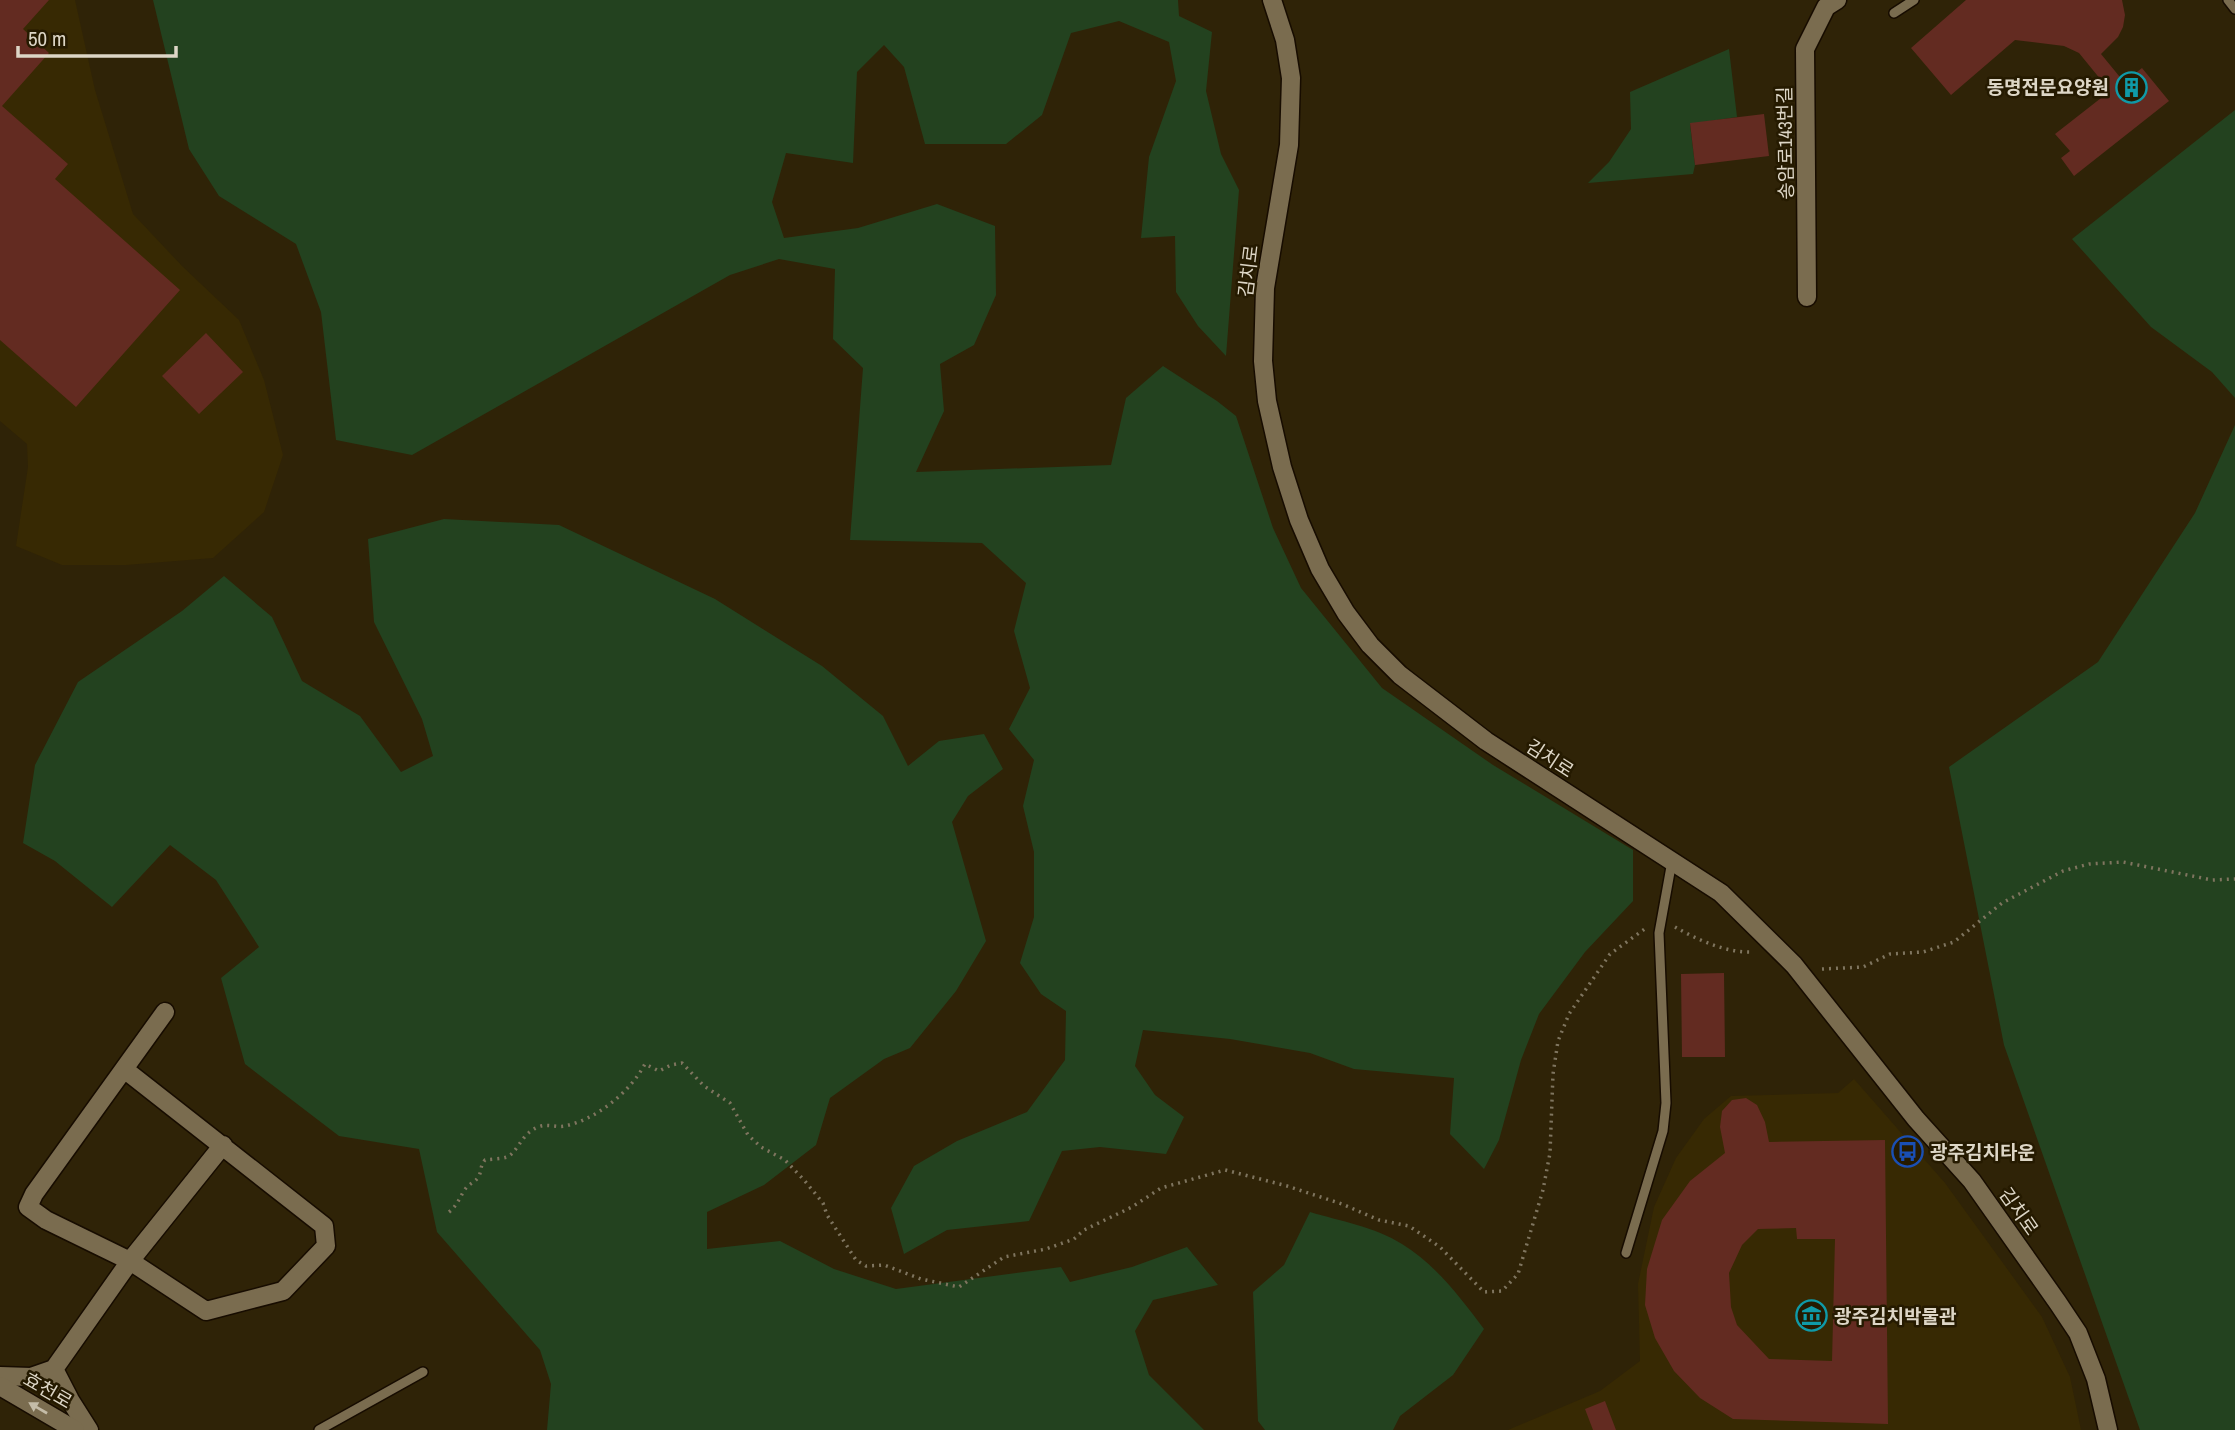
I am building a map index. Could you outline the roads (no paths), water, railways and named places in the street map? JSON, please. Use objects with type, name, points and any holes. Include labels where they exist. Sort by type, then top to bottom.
[{"type":"street","name":"김치로","points":[[1272,0],[1285,40],[1291,78],[1289,145],[1265,288],[1263,361],[1267,401],[1282,467],[1299,520],[1320,569],[1346,613],[1370,645],[1400,675],[1486,741],[1721,893],[1780,951],[1916,1119],[1972,1181],[2058,1303],[2078,1333],[2096,1379],[2108,1430]]},
{"type":"street","name":"송암로143번길","points":[[1807,297],[1805,49],[1826,7],[1837,0]]},
{"type":"street","points":[[124,1069],[324,1226],[326,1246],[283,1291],[206,1311],[130,1261],[46,1220],[28,1207],[34,1194],[165,1012]]},
{"type":"street","points":[[0,1376],[31,1377],[54,1369],[130,1261],[223,1145]]},
{"type":"street","points":[[54,1369],[69,1401],[89,1430]]},
{"type":"street","name":"효천로","points":[[0,1386],[75,1430]]},
{"type":"lane","points":[[1894,13],[1914,0]]},
{"type":"lane","points":[[2228,0],[2235,9]]},
{"type":"lane","points":[[1626,1253],[1663,1131],[1666,1103],[1659,933],[1672,861]]},
{"type":"lane","points":[[319,1430],[423,1372]]},
{"type":"place","name":"동명전문요양원","points":[[2132,87]]},
{"type":"place","name":"광주김치타운","points":[[1907,1152]]},
{"type":"place","name":"광주김치박물관","points":[[1811,1316]]}]
